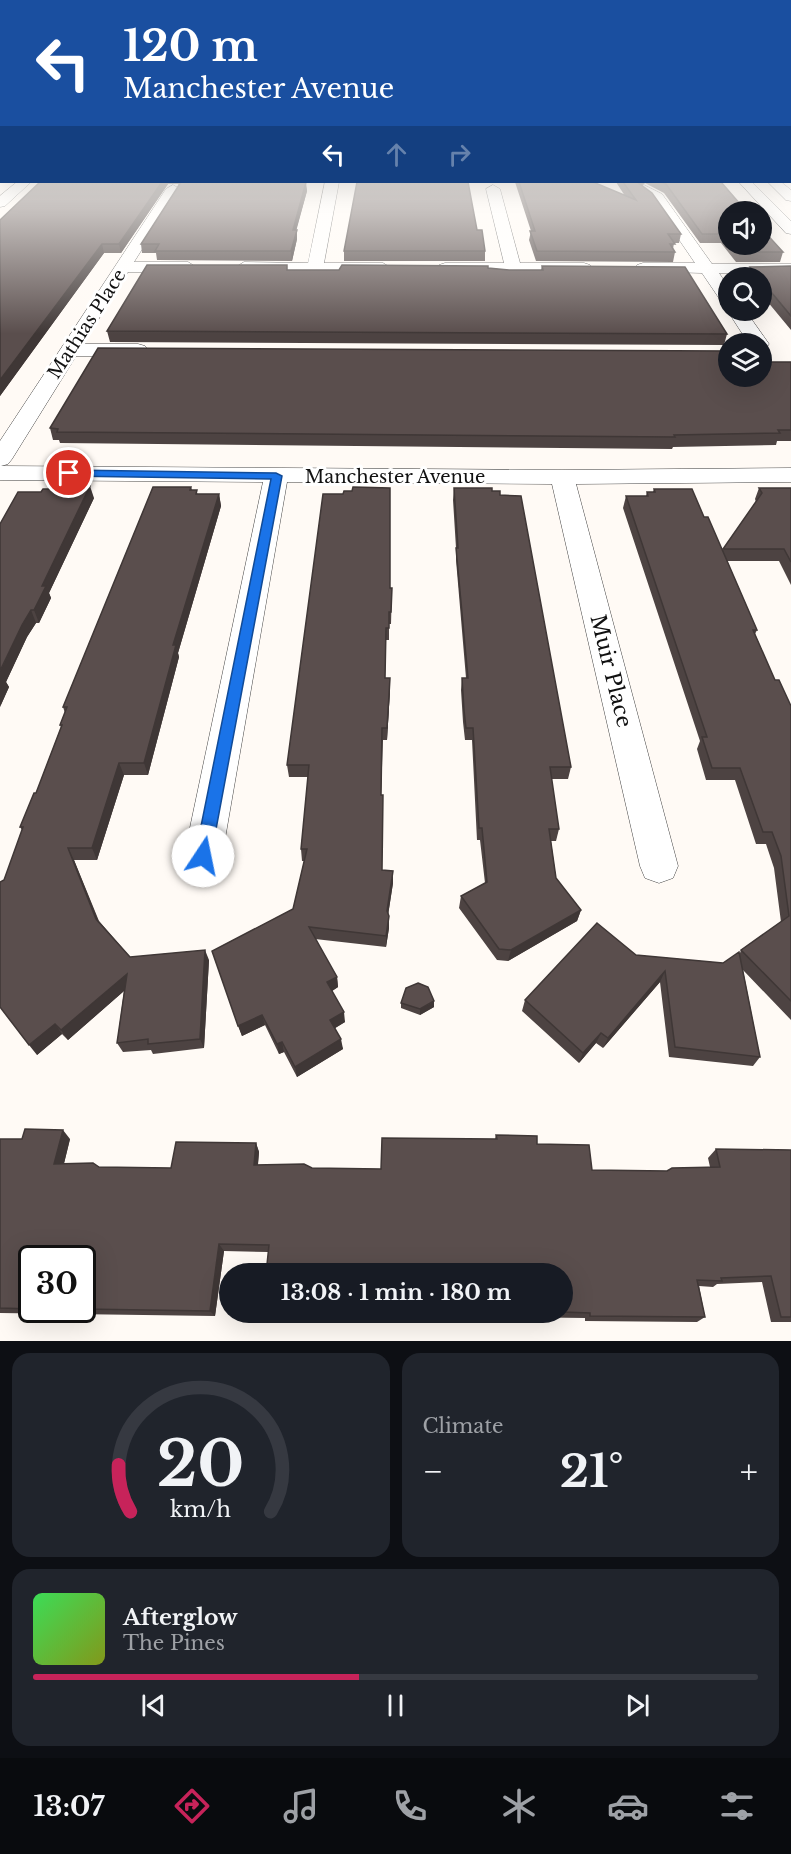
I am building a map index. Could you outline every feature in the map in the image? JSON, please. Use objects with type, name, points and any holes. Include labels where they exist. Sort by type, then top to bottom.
[{"type":"street","name":"Mathias Place","points":[[0,459],[160,209]]},
{"type":"street","points":[[315,267],[327,209]]},
{"type":"street","points":[[498,209],[513,268]]},
{"type":"street","points":[[665,209],[718,284]]},
{"type":"street","points":[[770,209],[791,230]]},
{"type":"street","points":[[123,267],[201,267]]},
{"type":"street","points":[[224,267],[396,268]]},
{"type":"street","points":[[431,268],[604,268]]},
{"type":"street","points":[[627,268],[791,269]]},
{"type":"street","points":[[70,350],[160,350]]},
{"type":"street","name":"Manchester Avenue","points":[[0,472],[276,476],[791,476]]},
{"type":"street","points":[[203,856],[276,476]]},
{"type":"street","name":"Muir Place","points":[[562,477],[659,866]]},
{"type":"building","points":[[12,209],[144,209],[119,244],[102,244],[0,380],[0,220]]},
{"type":"building","points":[[164,209],[299,209],[293,230],[297,230],[291,251],[155,251],[159,244],[141,244]]},
{"type":"building","points":[[352,209],[473,209],[477,230],[482,230],[485,251],[344,251]]},
{"type":"building","points":[[528,209],[663,209],[681,234],[668,234],[675,244],[670,244],[675,252],[537,251],[530,231],[535,231]]},
{"type":"building","points":[[684,209],[718,209],[718,234],[702,234]]},
{"type":"building","points":[[772,240],[783,252],[772,252]]},
{"type":"building","points":[[147,265],[287,265],[287,270],[339,270],[342,265],[488,266],[488,268],[509,270],[543,270],[542,266],[685,267],[726,333],[718,334],[107,331]]},
{"type":"building","points":[[791,266],[791,316],[772,293],[772,267],[750,267]]},
{"type":"building","points":[[98,348],[718,351],[718,387],[772,387],[772,362],[791,362],[791,430],[778,430],[780,433],[674,435],[675,437],[57,432],[58,429],[50,428]]},
{"type":"building","points":[[53,486],[90,486],[42,586],[46,586],[34,610],[31,610],[22,625],[0,671],[0,524],[18,492],[41,492]]},
{"type":"building","points":[[153,487],[191,487],[190,490],[197,490],[196,494],[219,494],[173,645],[176,645],[144,763],[119,763],[92,848],[68,848],[96,919],[130,957],[205,950],[200,1039],[148,1044],[148,1039],[117,1043],[127,974],[61,1030],[55,1024],[29,1045],[0,1007],[0,882],[4,880],[23,827],[20,827],[34,793],[36,793],[62,725],[60,725],[67,707],[63,707]]},
{"type":"building","points":[[353,487],[390,488],[390,588],[392,588],[389,628],[386,628],[385,678],[390,678],[387,728],[382,728],[381,795],[383,795],[382,870],[393,871],[387,911],[389,916],[386,936],[309,927],[337,977],[327,982],[344,1012],[330,1020],[341,1039],[295,1067],[282,1042],[277,1044],[262,1015],[238,1026],[212,951],[293,909],[307,849],[301,849],[309,765],[287,765],[323,494],[343,494],[344,491],[352,491]]},
{"type":"building","points":[[454,488],[492,488],[492,491],[500,491],[500,495],[521,496],[571,767],[550,767],[559,829],[549,829],[556,878],[581,910],[511,950],[499,949],[461,896],[487,882],[482,828],[479,828],[473,728],[466,728],[464,710],[462,678],[468,678],[456,548],[458,548]]},
{"type":"building","points":[[759,488],[791,488],[791,562],[784,549],[723,549],[762,493]]},
{"type":"building","points":[[654,489],[692,489],[704,517],[708,517],[757,630],[753,630],[775,680],[779,680],[791,706],[791,1001],[741,950],[789,916],[781,856],[772,832],[763,832],[740,768],[712,768],[702,737],[707,737],[626,496],[648,496],[647,492],[655,492]]},
{"type":"building","points":[[597,923],[636,955],[723,963],[739,952],[760,1057],[675,1047],[665,971],[608,1038],[601,1033],[583,1053],[525,1000]]},
{"type":"building","points":[[418,983],[428,987],[434,1001],[420,1009],[401,1003],[406,988]]},
{"type":"building","points":[[25,1129],[63,1130],[54,1164],[93,1163],[99,1167],[171,1168],[176,1142],[256,1143],[254,1165],[304,1164],[312,1168],[381,1169],[382,1138],[497,1139],[496,1135],[537,1136],[537,1144],[589,1145],[592,1170],[667,1171],[672,1168],[720,1167],[716,1149],[791,1150],[791,1317],[781,1317],[771,1276],[721,1278],[722,1281],[697,1280],[705,1317],[590,1316],[590,1313],[573,1312],[573,1263],[267,1263],[269,1245],[219,1244],[210,1311],[96,1309],[96,1245],[18,1245],[18,1309],[0,1308],[0,1139],[22,1139]]},
{"type":"route","points":[[69,473],[276,476],[203,856]]}]
